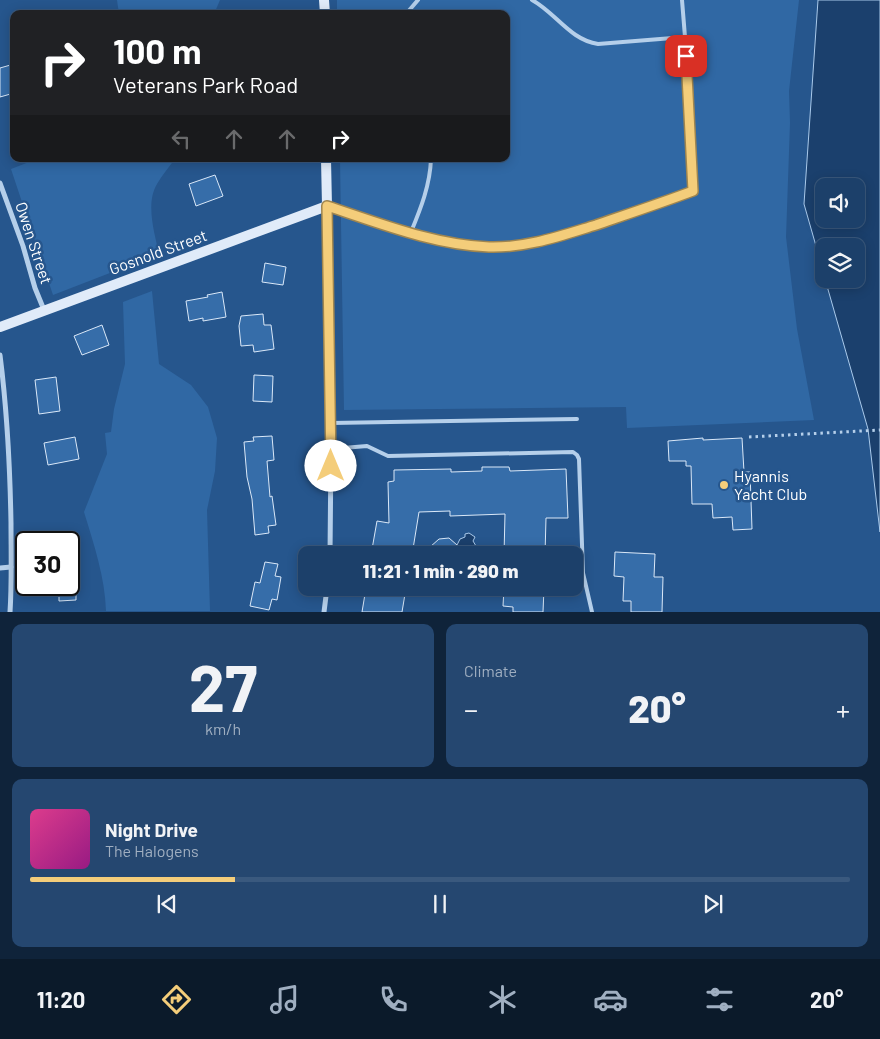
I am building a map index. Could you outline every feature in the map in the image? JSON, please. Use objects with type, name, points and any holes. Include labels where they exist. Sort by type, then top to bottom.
[{"type":"main road","points":[[326,162],[327,206]]},
{"type":"main road","name":"Gosnold Street","points":[[0,327],[327,206]]},
{"type":"street","name":"Owen Street","points":[[0,183],[44,310]]},
{"type":"street","points":[[327,206],[331,423],[330,546]]},
{"type":"street","points":[[0,355],[4,386],[10,493],[10,612]]},
{"type":"street","points":[[0,568],[11,567]]},
{"type":"street","points":[[324,612],[326,596]]},
{"type":"lane","points":[[409,10],[418,0]]},
{"type":"lane","points":[[532,0],[553,14],[576,36],[588,42],[598,44],[685,37]]},
{"type":"lane","points":[[327,206],[433,238],[488,247],[527,245],[559,237],[693,191],[682,0]]},
{"type":"lane","points":[[411,232],[430,176],[431,162]]},
{"type":"lane","points":[[331,423],[577,419]]},
{"type":"lane","points":[[331,449],[367,446],[388,456],[573,452],[579,459],[583,573],[592,612]]},
{"type":"path","points":[[749,437],[880,430]]},
{"type":"shaded area","points":[[117,0],[220,0],[216,10],[118,10]]},
{"type":"shaded area","points":[[337,0],[799,0],[789,91],[790,123],[786,237],[797,329],[814,420],[627,428],[626,407],[344,410],[340,162],[510,162],[510,10],[337,10]]},
{"type":"shaded area","points":[[818,0],[880,0],[880,532],[868,429],[828,288],[865,288],[865,238],[815,238],[815,242],[804,204]]},
{"type":"shaded area","points":[[29,162],[173,162],[153,192],[151,210],[159,254],[53,295],[11,169]]},
{"type":"shaded area","points":[[152,291],[159,364],[191,385],[208,407],[217,438],[215,471],[207,510],[210,611],[106,611],[101,573],[84,512],[107,454],[105,433],[111,432],[114,409],[125,364],[123,302]]},
{"type":"shaded area","points":[[469,533],[475,537],[473,541],[476,546],[457,546],[460,539],[465,537],[465,534]]},
{"type":"building","points":[[10,65],[10,94],[0,97],[0,68]]},
{"type":"building","points":[[215,175],[223,196],[196,206],[189,184]]},
{"type":"building","points":[[265,263],[286,267],[283,285],[262,282]]},
{"type":"building","points":[[222,292],[226,317],[203,321],[203,318],[189,321],[186,301]]},
{"type":"building","points":[[263,314],[264,325],[271,325],[274,349],[254,352],[253,345],[241,346],[239,326],[241,316]]},
{"type":"building","points":[[102,325],[109,345],[82,355],[74,336]]},
{"type":"building","points":[[254,375],[273,376],[272,402],[253,401]]},
{"type":"building","points":[[56,377],[60,411],[39,414],[35,380]]},
{"type":"building","points":[[272,436],[274,460],[267,461],[270,497],[272,496],[276,525],[268,526],[269,533],[255,535],[244,442],[254,441],[253,437]]},
{"type":"building","points":[[75,437],[79,459],[48,465],[44,443]]},
{"type":"building","name":"Hyannis Yacht Club","points":[[703,438],[703,440],[742,438],[744,472],[750,472],[752,529],[733,530],[732,517],[713,518],[712,504],[692,504],[691,466],[686,466],[686,461],[669,461],[668,441]]},
{"type":"building","points":[[482,467],[509,467],[510,471],[566,469],[568,518],[546,518],[545,546],[504,546],[505,514],[450,516],[450,511],[419,512],[413,546],[373,546],[377,521],[389,523],[388,482],[394,481],[394,470],[451,469],[451,472],[482,471]]},
{"type":"building","points":[[449,538],[457,546],[431,546],[439,539]]},
{"type":"building","points":[[615,552],[655,554],[654,577],[663,577],[662,612],[631,612],[631,601],[623,601],[624,577],[614,576]]},
{"type":"building","points":[[265,562],[278,564],[275,576],[281,577],[277,600],[272,599],[269,610],[250,606],[255,582],[260,583]]},
{"type":"building","points":[[59,596],[76,596],[76,600],[59,601]]},
{"type":"building","points":[[365,596],[405,596],[402,612],[362,612]]},
{"type":"building","points":[[504,596],[544,596],[543,612],[513,612],[513,607],[503,606]]},
{"type":"place","name":"Hyannis Yacht Club","points":[[724,485]]},
{"type":"route","points":[[331,466],[327,206],[433,238],[463,244],[508,247],[527,245],[559,237],[646,209],[693,191],[686,56]]}]
